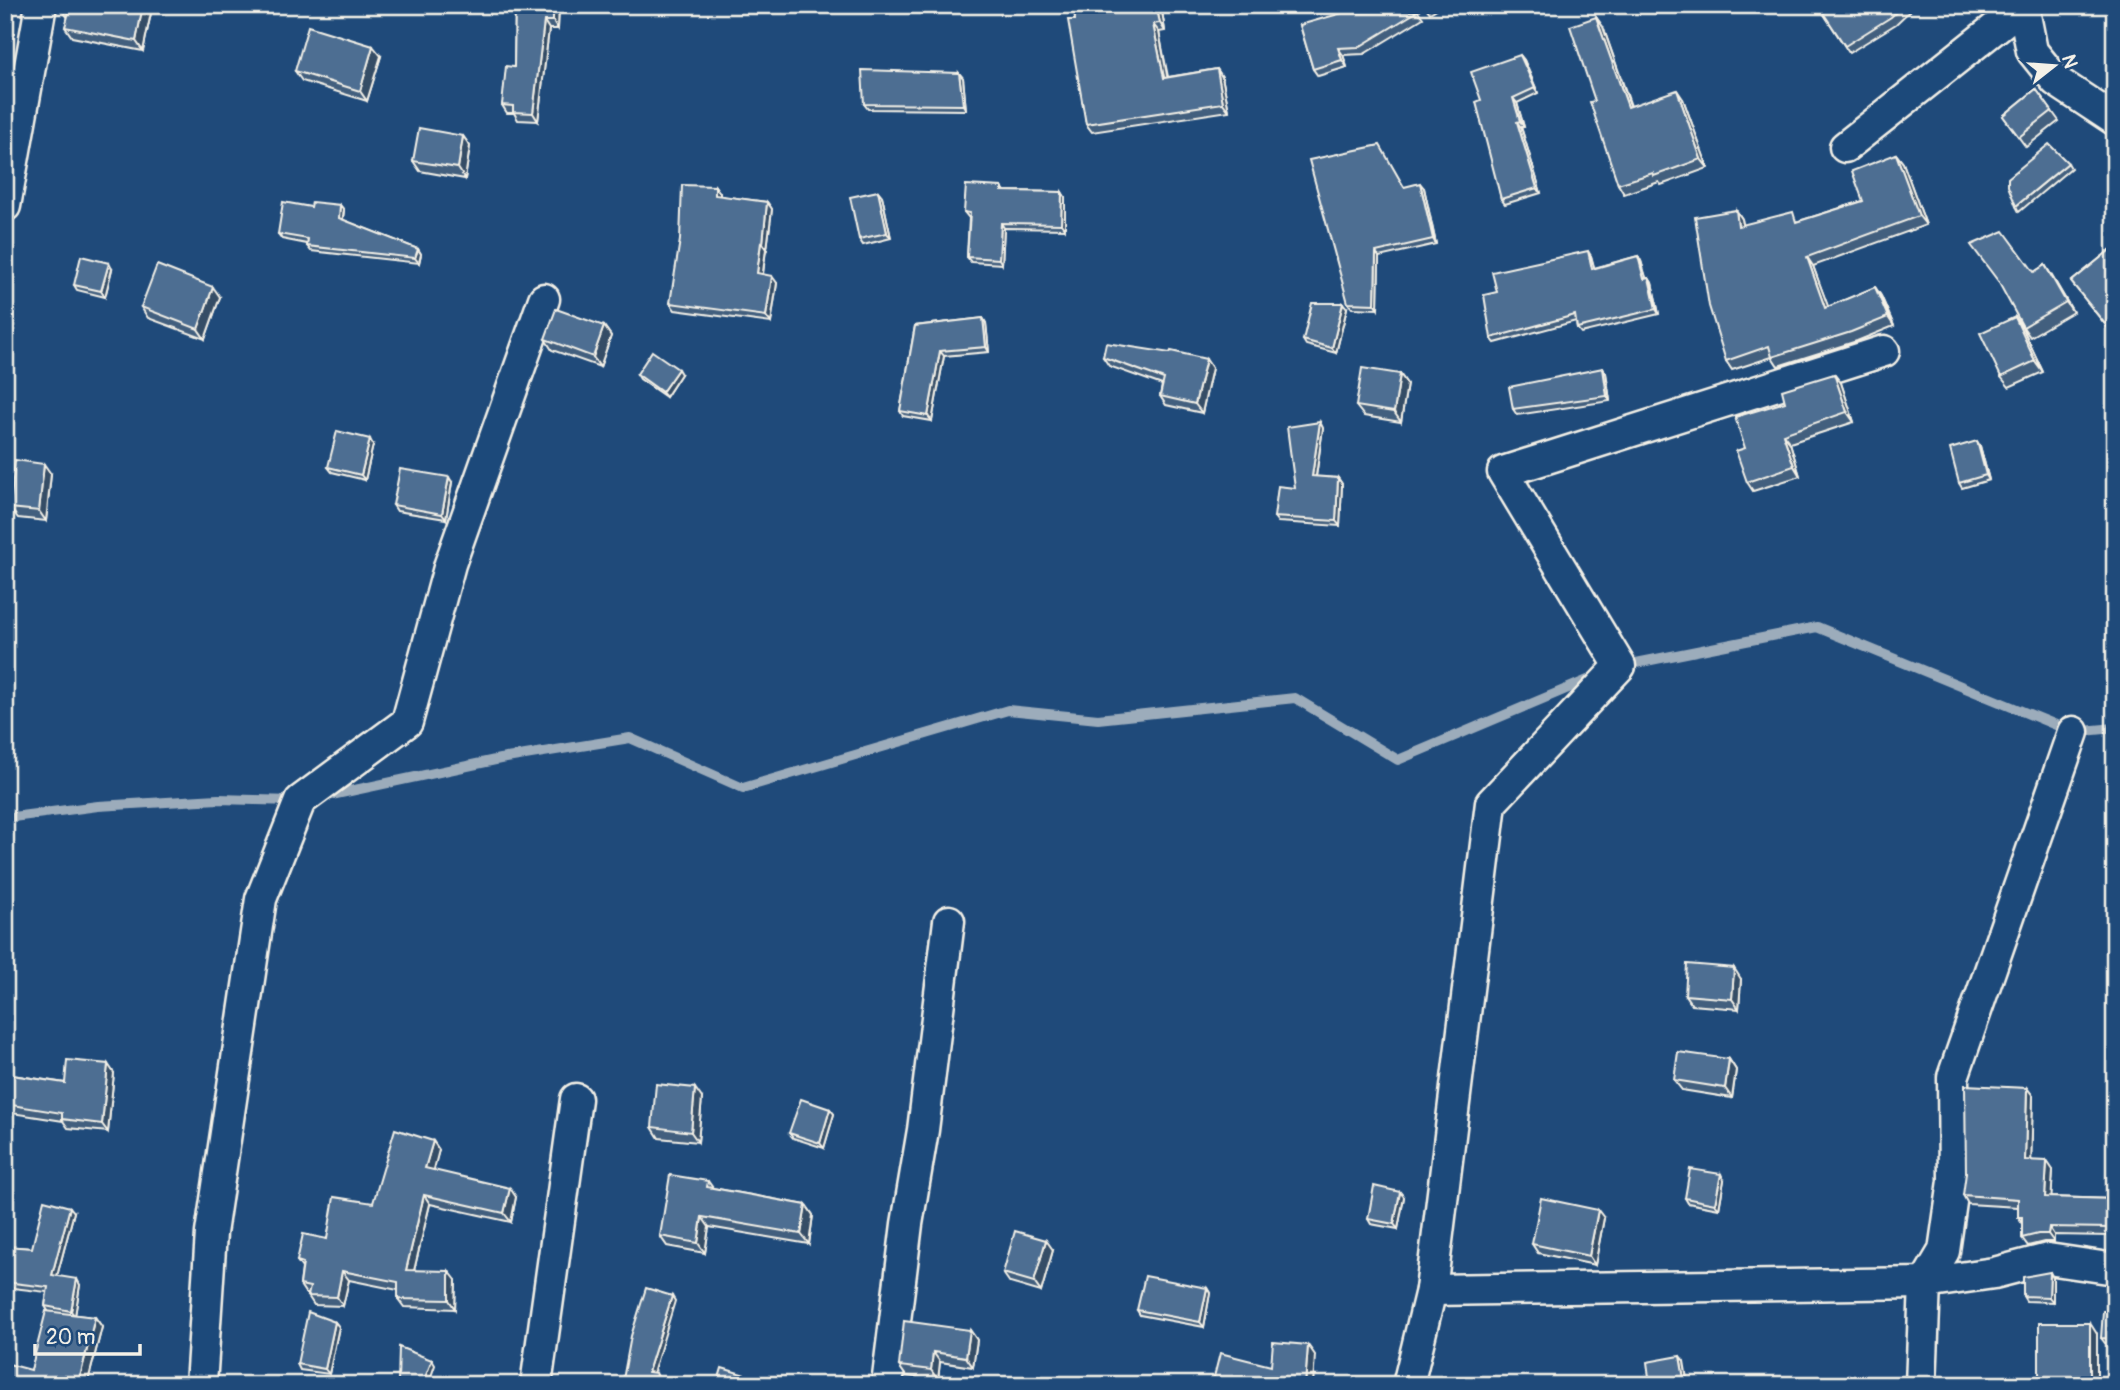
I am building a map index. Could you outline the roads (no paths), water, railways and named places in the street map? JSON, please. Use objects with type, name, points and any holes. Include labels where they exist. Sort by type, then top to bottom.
[{"type":"street","points":[[5,206],[41,5]]},
{"type":"street","points":[[1845,147],[2023,5],[2032,51],[2056,81],[2115,120]]},
{"type":"street","points":[[201,1385],[211,1233],[261,899],[300,802],[407,722],[450,564],[544,299]]},
{"type":"street","points":[[1408,1385],[1431,1290],[1491,803],[1620,666],[1503,472],[1884,351]]},
{"type":"street","points":[[1921,1385],[1925,1283],[1944,1251],[1954,1181],[1954,1076],[2073,732]]},
{"type":"street","points":[[887,1385],[907,1224],[925,1117],[949,921]]},
{"type":"street","points":[[536,1385],[576,1099]]},
{"type":"street","points":[[1431,1290],[1925,1283],[1994,1273],[2048,1259],[2115,1269]]},
{"type":"waterway","points":[[1621,666],[1817,627],[2073,732],[2115,728]]},
{"type":"waterway","points":[[322,797],[500,759],[630,738],[743,788],[1008,710],[1098,719],[1295,698],[1398,760],[1597,676]]},
{"type":"waterway","points":[[5,818],[98,806],[218,799],[295,801]]}]
